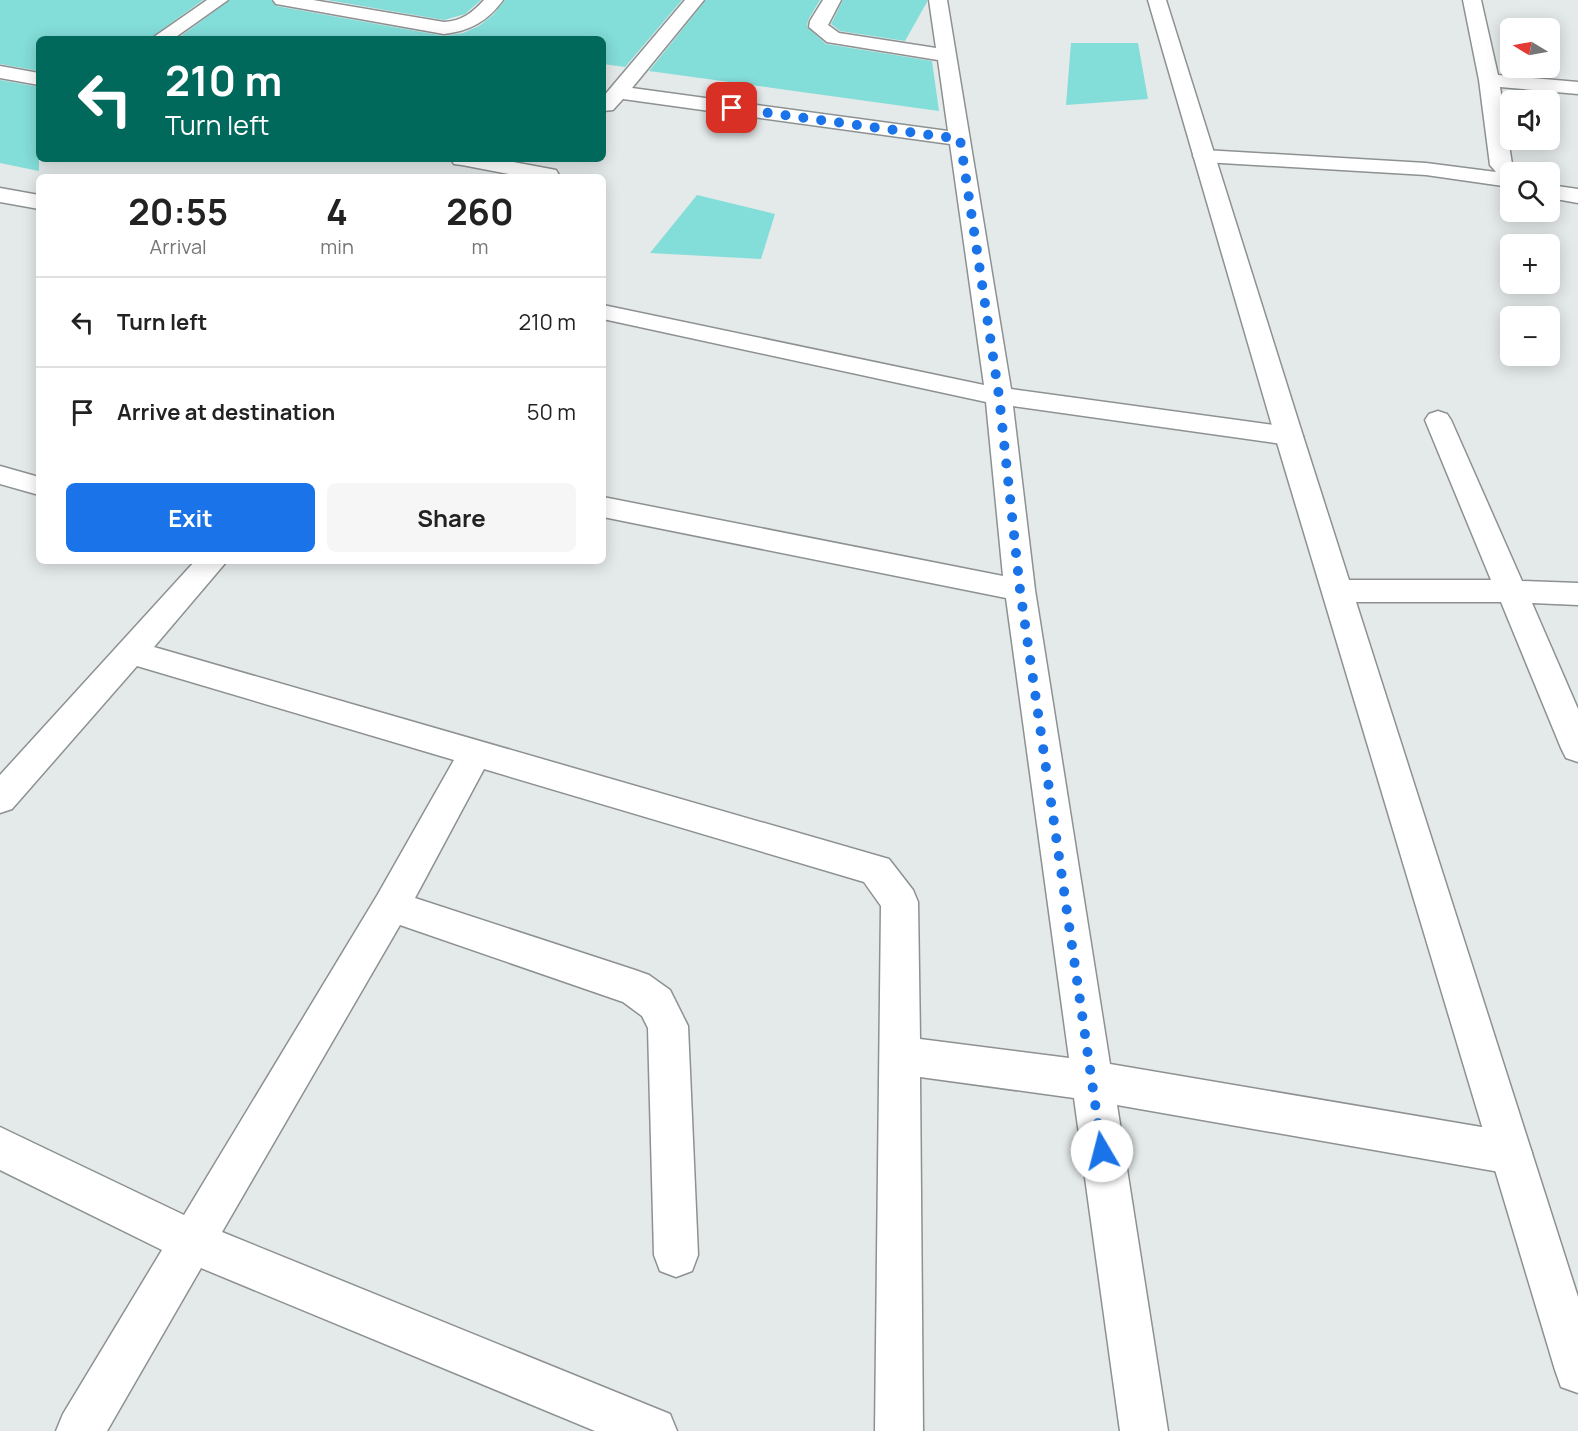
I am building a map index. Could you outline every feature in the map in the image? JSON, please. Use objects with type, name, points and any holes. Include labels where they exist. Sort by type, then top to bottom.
[{"type":"street","points":[[165,36],[219,0]]},
{"type":"street","points":[[282,0],[444,28],[460,27],[476,19],[494,0]]},
{"type":"street","points":[[606,106],[695,0]]},
{"type":"street","points":[[832,0],[819,21],[818,27],[834,38],[948,56]]},
{"type":"street","points":[[938,0],[999,396],[1020,590],[1144,1431]]},
{"type":"street","points":[[1157,0],[1289,436],[1578,1370]]},
{"type":"street","points":[[1472,0],[1490,80],[1501,162]]},
{"type":"street","points":[[0,72],[36,78]]},
{"type":"street","points":[[1490,80],[1578,88]]},
{"type":"street","points":[[617,93],[960,139]]},
{"type":"street","points":[[1204,156],[1426,169],[1500,180]]},
{"type":"street","points":[[487,162],[552,170]]},
{"type":"street","points":[[1560,193],[1578,196]]},
{"type":"street","points":[[0,195],[36,201]]},
{"type":"street","points":[[606,313],[999,396],[1289,436]]},
{"type":"street","points":[[1438,420],[1578,748]]},
{"type":"street","points":[[0,475],[36,485]]},
{"type":"street","points":[[606,508],[1020,590]]},
{"type":"street","points":[[0,799],[209,564]]},
{"type":"street","points":[[1337,591],[1578,594]]},
{"type":"street","points":[[131,652],[876,870],[900,902],[899,1431]]},
{"type":"street","points":[[80,1431],[391,906],[476,753]]},
{"type":"street","points":[[391,906],[635,988],[656,1003],[668,1026],[676,1255]]},
{"type":"street","points":[[899,1055],[1092,1081],[1511,1153]]},
{"type":"street","points":[[0,1148],[192,1242],[603,1422],[653,1431]]},
{"type":"building","points":[[0,0],[203,0],[153,36],[36,36],[36,70],[0,64]]},
{"type":"building","points":[[230,0],[271,0],[276,6],[444,36],[181,36]]},
{"type":"building","points":[[327,0],[481,0],[465,14],[444,20]]},
{"type":"building","points":[[505,0],[682,0],[625,67],[606,64],[606,36],[444,36],[463,33],[479,26],[493,15]]},
{"type":"building","points":[[706,0],[820,0],[808,20],[807,27],[826,44],[932,61],[939,111],[649,71]]},
{"type":"building","points":[[843,0],[927,0],[927,2],[905,41],[840,31],[831,24]]},
{"type":"building","points":[[1071,43],[1138,43],[1148,99],[1066,105]]},
{"type":"building","points":[[0,80],[36,86],[36,162],[39,162],[39,171],[0,163]]},
{"type":"building","points":[[697,195],[775,214],[761,259],[650,253]]},
{"type":"route","points":[[732,108],[960,139],[999,396],[1020,590],[1102,1151]]}]
